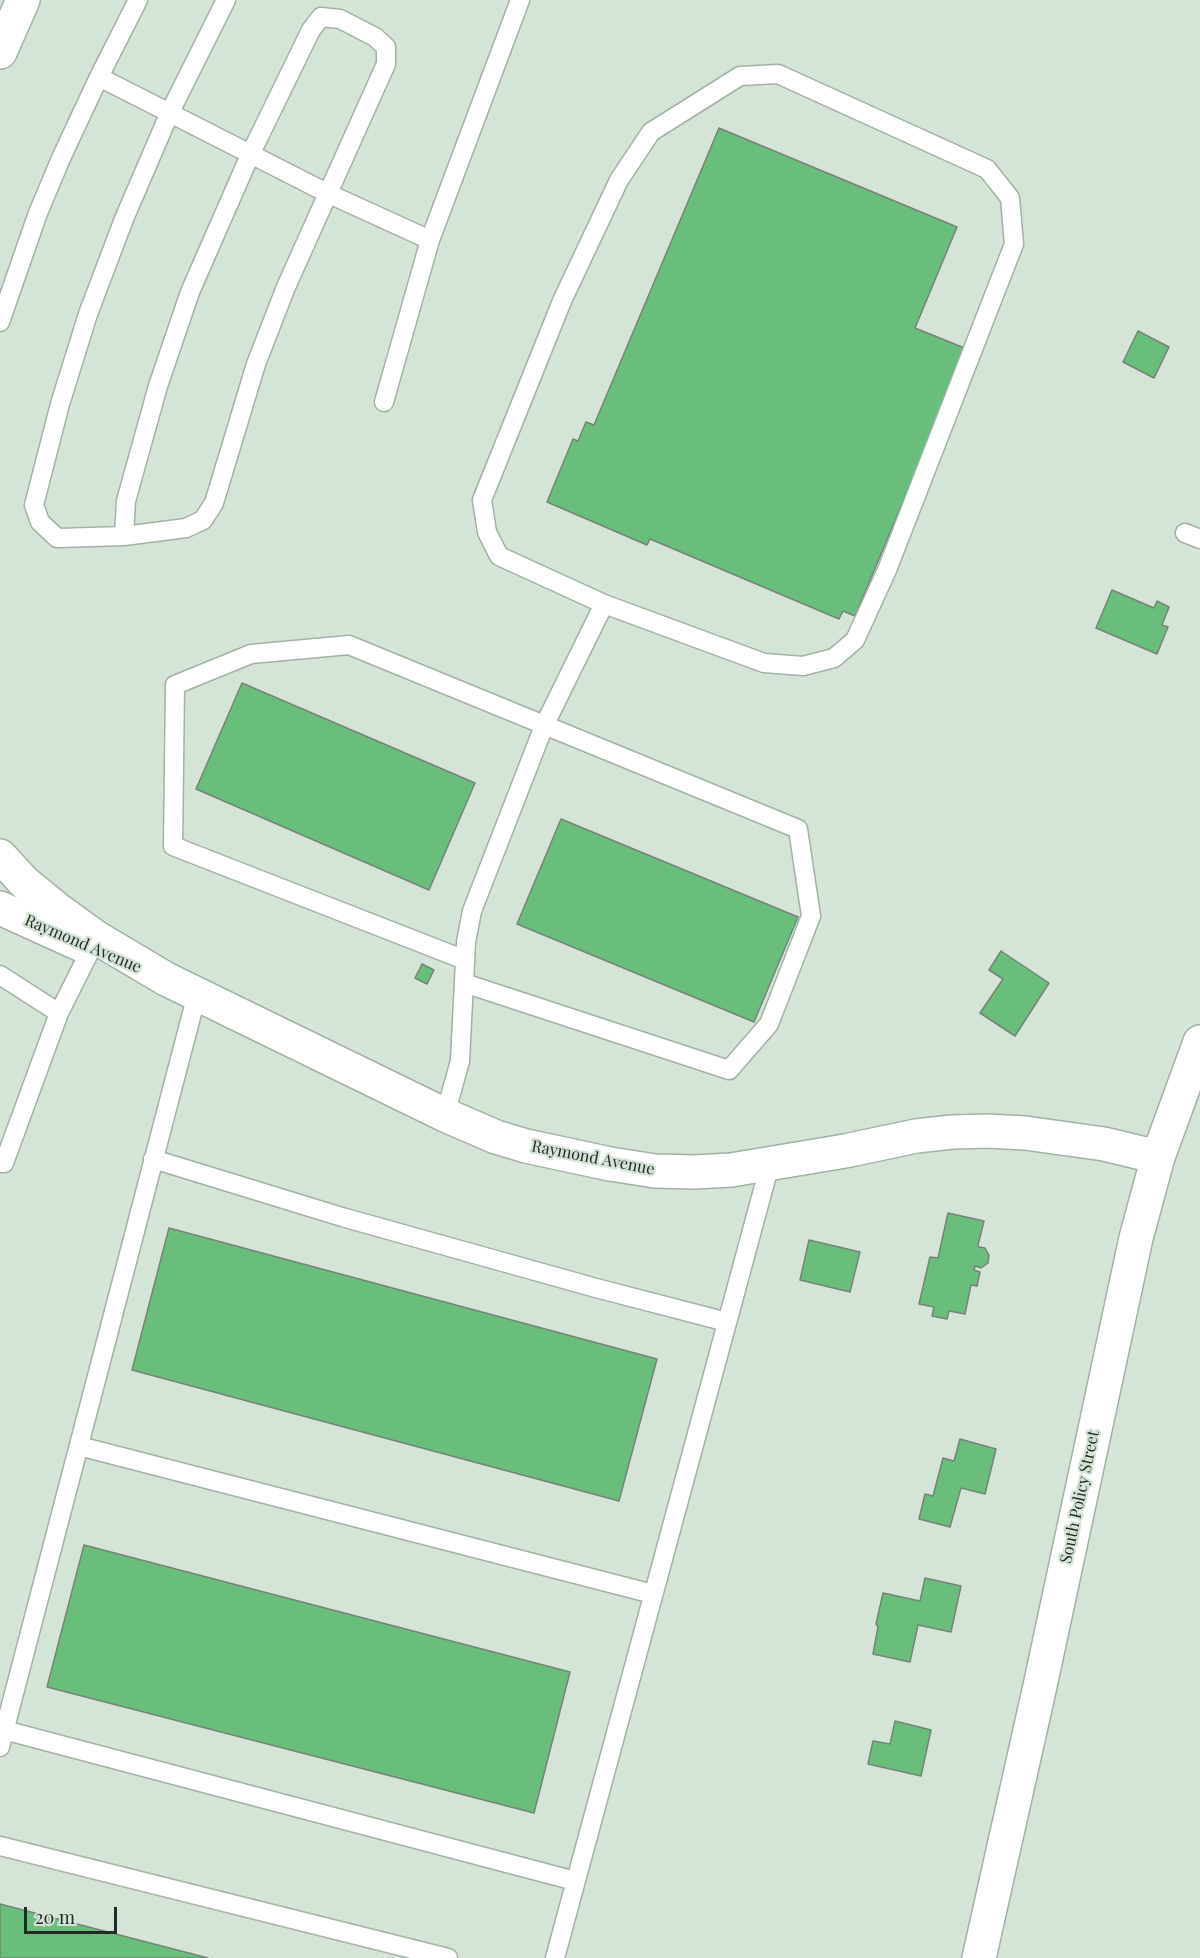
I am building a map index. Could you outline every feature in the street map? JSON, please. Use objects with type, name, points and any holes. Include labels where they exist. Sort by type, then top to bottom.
[{"type":"main road","points":[[0,52],[23,0]]},
{"type":"main road","name":"Raymond Avenue","points":[[0,856],[24,882],[57,909],[97,938],[166,979]]},
{"type":"main road","name":"Raymond Avenue","points":[[0,909],[166,979],[445,1115],[496,1137],[526,1146],[632,1168],[694,1172],[731,1170],[770,1164],[916,1136],[952,1132],[1025,1133],[1104,1144],[1158,1157]]},
{"type":"main road","name":"South Policy Street","points":[[979,1958],[1136,1238],[1158,1157],[1200,1042]]},
{"type":"lane","points":[[0,322],[38,213],[62,156],[138,0]]},
{"type":"lane","points":[[124,536],[126,501],[158,386],[190,292],[249,155],[311,30],[321,17],[340,19],[375,37],[386,47],[386,64],[286,287],[256,364],[214,503],[203,520],[186,528],[124,536],[57,538],[40,522],[34,505],[60,404],[88,314],[124,219],[170,112],[226,0]]},
{"type":"lane","points":[[384,402],[429,240],[520,0]]},
{"type":"lane","points":[[778,74],[987,169],[1010,198],[1014,244],[887,570],[855,640],[834,658],[803,666],[765,663],[604,604],[499,556],[487,532],[482,500],[562,301],[619,180],[651,132],[740,76],[778,74]]},
{"type":"lane","points":[[99,77],[249,155],[429,240]]},
{"type":"lane","points":[[445,1115],[460,1061],[465,960],[472,911],[544,726],[604,604]]},
{"type":"lane","points":[[464,983],[729,1070],[769,1024],[812,916],[798,829],[349,645],[251,654],[175,685],[173,846],[465,960]]},
{"type":"lane","points":[[0,1163],[4,1163],[59,1014],[91,949]]},
{"type":"lane","points":[[0,975],[59,1014]]},
{"type":"lane","points":[[197,994],[2,1739],[575,1881]]},
{"type":"lane","points":[[153,1159],[342,1218],[727,1322]]},
{"type":"lane","points":[[555,1958],[770,1164]]},
{"type":"lane","points":[[79,1446],[653,1594]]},
{"type":"lane","points":[[0,1846],[448,1958]]},
{"type":"building","points":[[719,128],[957,227],[915,328],[967,349],[855,616],[843,611],[839,619],[650,539],[647,545],[547,502],[573,439],[578,441],[586,422],[594,425]]},
{"type":"building","points":[[1138,331],[1169,347],[1154,378],[1123,362]]},
{"type":"building","points":[[1112,590],[1154,608],[1157,601],[1169,607],[1162,625],[1168,627],[1157,654],[1096,628]]},
{"type":"building","points":[[242,683],[475,783],[429,890],[196,789]]},
{"type":"building","points":[[561,819],[798,917],[754,1022],[517,924]]},
{"type":"building","points":[[1001,951],[1049,983],[1015,1036],[980,1013],[1003,979],[989,970]]},
{"type":"building","points":[[422,964],[434,970],[427,984],[415,978]]},
{"type":"building","points":[[948,1213],[984,1221],[978,1245],[985,1248],[989,1255],[988,1263],[981,1268],[975,1266],[974,1270],[980,1272],[977,1286],[971,1285],[965,1314],[949,1311],[947,1319],[932,1316],[934,1307],[919,1304],[930,1257],[938,1258]]},
{"type":"building","points":[[169,1228],[657,1359],[619,1501],[132,1370]]},
{"type":"building","points":[[809,1240],[860,1252],[850,1292],[800,1280]]},
{"type":"building","points":[[960,1439],[996,1449],[985,1494],[961,1488],[950,1527],[919,1519],[925,1494],[933,1496],[943,1458],[954,1461]]},
{"type":"building","points":[[84,1545],[570,1672],[534,1813],[47,1687]]},
{"type":"building","points":[[925,1578],[961,1586],[951,1632],[918,1625],[910,1662],[873,1654],[878,1627],[876,1624],[883,1593],[920,1601]]},
{"type":"building","points":[[895,1721],[931,1730],[921,1776],[868,1764],[873,1741],[890,1744]]},
{"type":"building","points":[[0,1904],[208,1958],[0,1958]]}]
